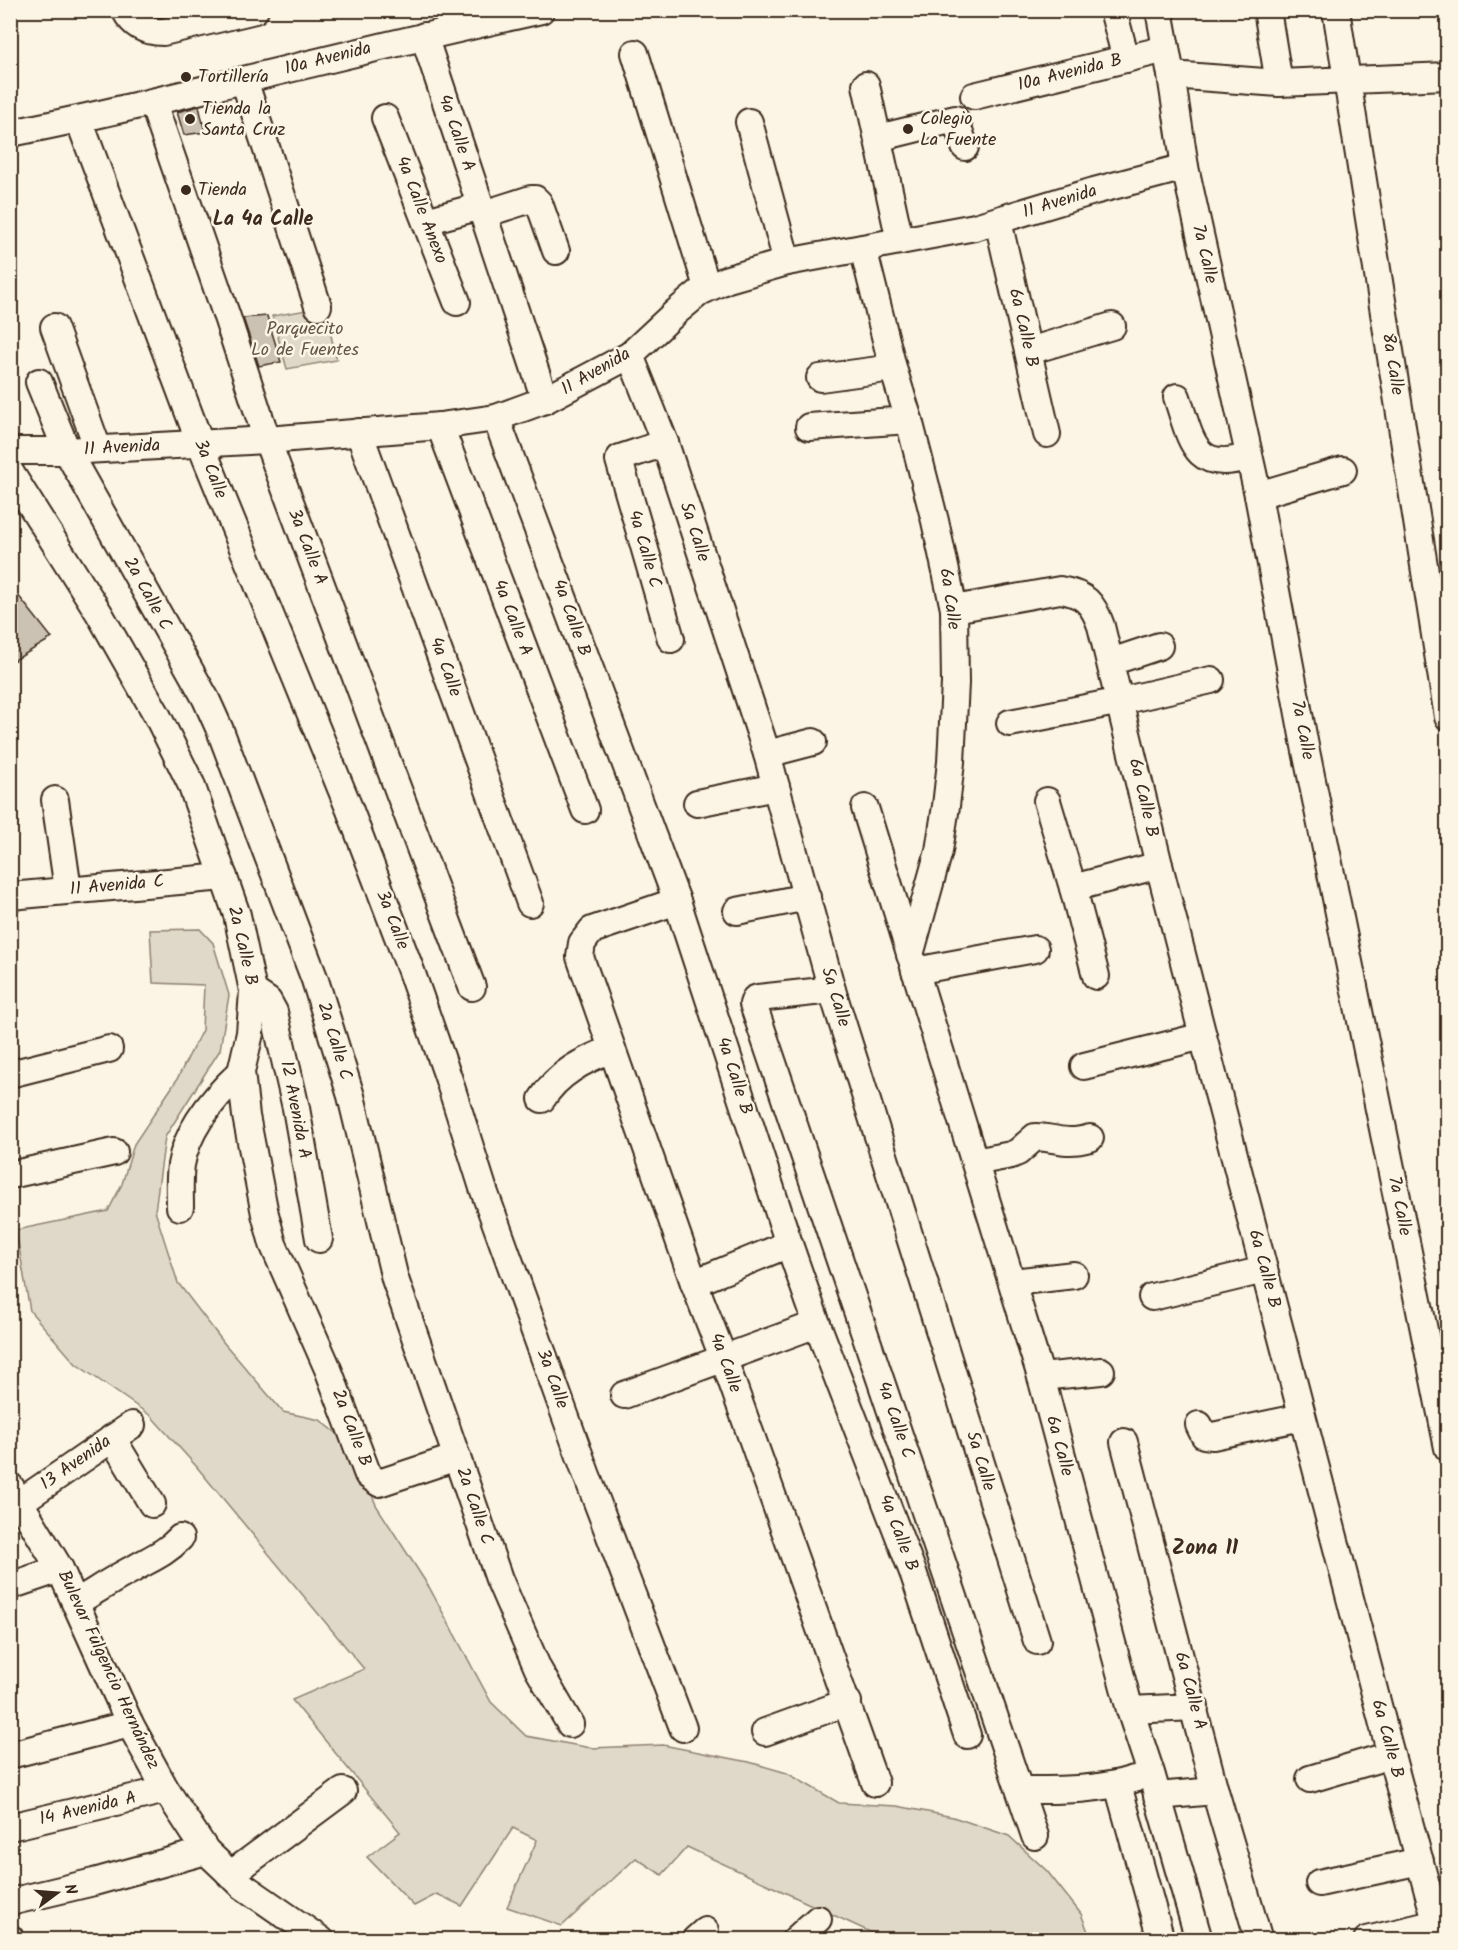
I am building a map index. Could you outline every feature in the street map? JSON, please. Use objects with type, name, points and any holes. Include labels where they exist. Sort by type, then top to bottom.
[{"type":"street","points":[[134,19],[154,32],[176,30],[255,10]]},
{"type":"street","name":"10a Avenida","points":[[10,133],[153,103],[424,36],[541,10]]},
{"type":"street","points":[[1113,10],[1126,59]]},
{"type":"street","name":"7a Calle","points":[[1159,10],[1185,167],[1258,495],[1307,758],[1448,1448]]},
{"type":"street","points":[[1267,10],[1279,83]]},
{"type":"street","name":"8a Calle","points":[[1336,10],[1349,80],[1448,717]]},
{"type":"street","name":"4a Calle A","points":[[424,36],[545,400]]},
{"type":"street","name":"10a Avenida B","points":[[974,96],[1166,49]]},
{"type":"street","points":[[635,53],[708,287]]},
{"type":"street","points":[[1171,75],[1279,83],[1448,76]]},
{"type":"street","points":[[244,80],[318,306]]},
{"type":"street","points":[[866,85],[900,241]]},
{"type":"street","name":"3a Calle A","points":[[153,103],[236,342],[267,440],[472,987]]},
{"type":"street","name":"4a Calle Anexo","points":[[385,118],[457,302]]},
{"type":"street","points":[[878,138],[955,119],[965,147]]},
{"type":"street","name":"3a Calle","points":[[79,120],[200,443],[349,808],[411,970],[483,1188],[590,1484],[683,1728]]},
{"type":"street","points":[[749,122],[787,262]]},
{"type":"street","name":"11 Avenida","points":[[10,451],[67,451],[267,440],[440,426],[496,418],[545,400],[630,355],[676,312],[708,287],[728,279],[787,262],[998,221],[1094,191],[1185,167]]},
{"type":"street","points":[[426,221],[535,199],[539,202],[556,251]]},
{"type":"street","name":"6a Calle B","points":[[998,221],[1047,435]]},
{"type":"street","name":"6a Calle","points":[[863,248],[935,521],[954,609],[955,694],[946,806],[939,851],[912,963]]},
{"type":"street","points":[[1029,351],[1112,326]]},
{"type":"street","points":[[54,327],[98,449]]},
{"type":"street","name":"5a Calle","points":[[630,355],[665,443],[767,754],[832,990],[1036,1641]]},
{"type":"street","points":[[820,378],[893,368]]},
{"type":"street","name":"2a Calle C","points":[[39,382],[67,451],[206,699],[220,730],[315,980],[351,1096],[395,1279],[499,1579],[538,1669],[570,1724]]},
{"type":"street","points":[[1178,397],[1191,438],[1200,454],[1217,462],[1236,461],[1249,456]]},
{"type":"street","name":"4a Calle B","points":[[496,418],[677,901],[789,1244],[817,1324],[914,1575],[967,1735]]},
{"type":"street","points":[[809,427],[909,420]]},
{"type":"street","name":"4a Calle A","points":[[440,426],[585,810]]},
{"type":"street","name":"4a Calle","points":[[359,432],[530,903]]},
{"type":"street","name":"4a Calle C","points":[[665,443],[620,458],[619,464],[671,639]]},
{"type":"street","points":[[1258,495],[1343,470]]},
{"type":"street","name":"2a Calle B","points":[[10,472],[99,613],[176,749],[191,784],[237,915],[253,991],[250,1033],[241,1072],[246,1116],[265,1214],[273,1244],[328,1369],[368,1475],[379,1482],[457,1457]]},
{"type":"street","name":"6a Calle B","points":[[954,609],[1060,590],[1075,592],[1086,599],[1096,611],[1121,701],[1159,866],[1302,1417],[1439,1931]]},
{"type":"street","points":[[1111,662],[1159,646]]},
{"type":"street","points":[[1010,723],[1211,680]]},
{"type":"street","points":[[767,754],[813,742]]},
{"type":"street","points":[[697,803],[776,787]]},
{"type":"street","points":[[55,800],[68,890]]},
{"type":"street","points":[[1047,801],[1096,976]]},
{"type":"street","name":"6a Calle","points":[[865,808],[1013,1282],[1041,1377],[1130,1710],[1199,1940]]},
{"type":"street","points":[[1073,888],[1159,866]]},
{"type":"street","name":"11 Avenida C","points":[[10,896],[224,878]]},
{"type":"street","points":[[737,911],[807,897]]},
{"type":"street","name":"4a Calle","points":[[677,901],[592,930],[582,943],[580,957],[694,1282],[848,1702],[875,1783]]},
{"type":"street","points":[[912,963],[1035,949]]},
{"type":"street","name":"4a Calle C","points":[[832,990],[758,998],[753,1004],[1035,1836]]},
{"type":"street","name":"12 Avenida A","points":[[253,991],[268,1001],[274,1012],[296,1108],[319,1239]]},
{"type":"street","points":[[1084,1066],[1203,1036]]},
{"type":"street","points":[[10,1074],[109,1049]]},
{"type":"street","points":[[542,1099],[557,1080],[572,1069],[591,1057],[612,1049]]},
{"type":"street","points":[[180,1207],[181,1165],[193,1130],[213,1101],[241,1072]]},
{"type":"street","points":[[975,1162],[1011,1155],[1035,1137],[1064,1143],[1090,1138]]},
{"type":"street","points":[[10,1175],[114,1152]]},
{"type":"street","points":[[694,1282],[789,1244]]},
{"type":"street","points":[[1152,1297],[1264,1269]]},
{"type":"street","points":[[1013,1282],[1074,1275]]},
{"type":"street","points":[[624,1395],[817,1324]]},
{"type":"street","points":[[1041,1377],[1101,1371]]},
{"type":"street","points":[[1199,1425],[1204,1435],[1213,1436],[1302,1417]]},
{"type":"street","name":"13 Avenida","points":[[15,1494],[122,1432],[152,1504]]},
{"type":"street","name":"6a Calle A","points":[[1124,1442],[1195,1707],[1215,1791],[1259,1940]]},
{"type":"street","name":"Bulevar Fulgencio Hernández","points":[[15,1494],[60,1569],[130,1724],[166,1790],[206,1851],[243,1886],[315,1938]]},
{"type":"street","points":[[75,1603],[156,1558],[170,1549],[180,1538]]},
{"type":"street","points":[[10,1586],[60,1569]]},
{"type":"street","points":[[765,1732],[848,1702]]},
{"type":"street","points":[[1130,1710],[1195,1707]]},
{"type":"street","points":[[10,1755],[130,1724]]},
{"type":"street","points":[[1310,1779],[1391,1755]]},
{"type":"street","points":[[1118,1785],[1161,1940]]},
{"type":"street","points":[[1020,1790],[1154,1785],[1215,1791]]},
{"type":"street","name":"14 Avenida A","points":[[10,1827],[166,1790]]},
{"type":"street","points":[[230,1875],[343,1791]]},
{"type":"street","points":[[10,1902],[206,1851]]},
{"type":"street","points":[[1319,1883],[1420,1861]]},
{"type":"street","points":[[795,1940],[818,1919]]},
{"type":"street","points":[[1376,1938],[1439,1931]]},
{"type":"green space","name":"Parquecito Lo de Fuentes","points":[[324,307],[337,360],[287,369],[272,316]]},
{"type":"green space","points":[[200,929],[213,943],[229,995],[220,1050],[165,1137],[155,1211],[178,1283],[224,1343],[283,1412],[320,1420],[353,1446],[376,1505],[429,1587],[491,1702],[526,1736],[591,1748],[663,1745],[749,1762],[787,1773],[839,1803],[897,1806],[953,1817],[1009,1836],[1047,1871],[1081,1914],[1091,1939],[885,1939],[687,1847],[662,1875],[636,1858],[562,1926],[507,1907],[537,1840],[513,1828],[462,1906],[437,1894],[414,1906],[367,1857],[400,1832],[292,1700],[364,1669],[196,1466],[151,1416],[76,1364],[30,1311],[16,1230],[108,1211],[122,1184],[134,1144],[176,1081],[202,1030],[204,985],[153,983],[150,930]]},
{"type":"building","name":"Tienda la Santa Cruz","points":[[199,106],[205,132],[184,135],[177,112]]},
{"type":"building","points":[[267,316],[281,362],[259,366],[243,318]]},
{"type":"building","points":[[10,585],[52,638],[10,663]]},
{"type":"place","name":"Tortillería","points":[[186,77]]},
{"type":"place","name":"Tienda la Santa Cruz","points":[[190,119]]},
{"type":"place","name":"Colegio La Fuente","points":[[908,129]]},
{"type":"place","name":"Tienda","points":[[186,190]]},
{"type":"district","name":"La 4a Calle","points":[[263,220]]},
{"type":"district","name":"Zona 11","points":[[1205,1548]]}]
